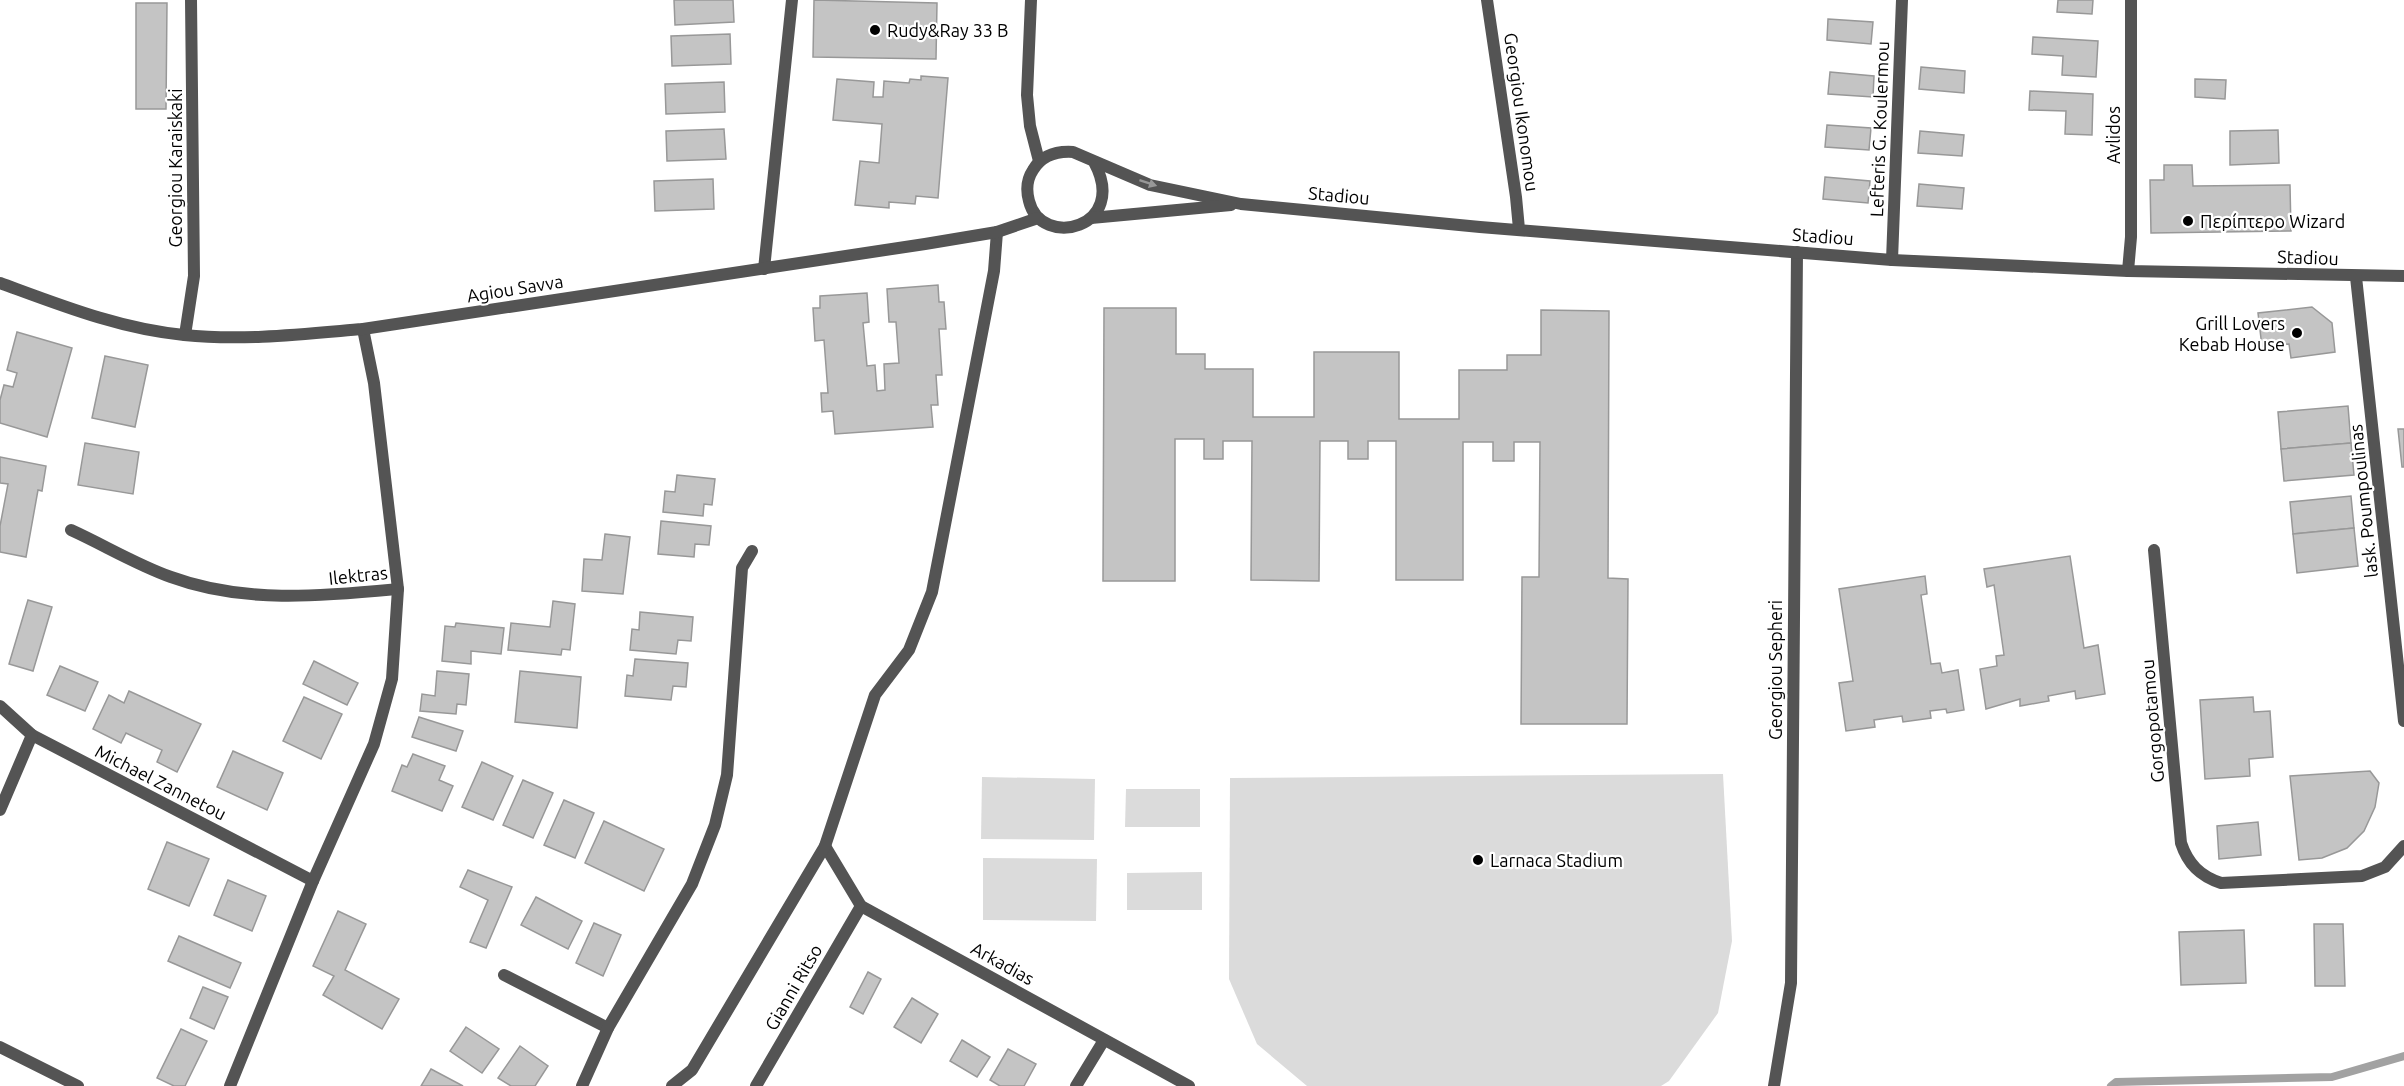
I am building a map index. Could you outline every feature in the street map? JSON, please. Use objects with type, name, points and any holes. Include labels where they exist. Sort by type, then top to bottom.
[{"type":"street","name":"Georgiou Karaiskaki","points":[[185,335],[194,276],[191,0]]},
{"type":"street","points":[[764,269],[792,0]]},
{"type":"street","points":[[1031,0],[1027,95],[1030,126],[1040,161]]},
{"type":"street","name":"Georgiou Ikonomou","points":[[1487,0],[1519,229]]},
{"type":"street","name":"Lefteris G. Koulermou","points":[[1892,260],[1902,0]]},
{"type":"street","name":"Avlidos","points":[[2128,271],[2131,237],[2131,0]]},
{"type":"street","points":[[1061,152],[1073,152],[1094,162],[1104,185],[1099,209],[1092,218],[1070,228],[1058,227],[1038,218],[1030,206],[1028,188],[1032,171],[1040,161],[1061,152]]},
{"type":"street","name":"Stadiou","points":[[1094,162],[1150,185],[1241,204],[1519,229],[1892,260],[2128,271],[2356,277],[2404,276]]},
{"type":"street","name":"Stadiou","points":[[1092,218],[1241,204]]},
{"type":"street","name":"Agiou Savva","points":[[0,283],[114,323],[185,335],[237,337],[363,329],[997,232],[1038,218]]},
{"type":"street","points":[[672,1086],[692,1071],[825,846],[875,695],[909,650],[932,592],[994,272],[997,232]]},
{"type":"street","name":"Georgiou Sepheri","points":[[1774,1086],[1791,983],[1797,252]]},
{"type":"street","name":"lask. Poumpoulinas","points":[[2356,277],[2404,721]]},
{"type":"street","name":"Ilektras","points":[[71,530],[171,577],[221,589],[298,597],[398,589],[374,383],[363,329]]},
{"type":"street","name":"Gorgopotamou","points":[[2154,550],[2181,843],[2191,864],[2207,878],[2236,884],[2362,876],[2385,867],[2404,846]]},
{"type":"street","points":[[582,1086],[608,1028],[692,884],[715,825],[727,775],[742,568],[752,551]]},
{"type":"street","points":[[230,1086],[313,881],[374,744],[392,679],[398,589]]},
{"type":"street","name":"Michael Zannetou","points":[[0,706],[32,735],[313,881]]},
{"type":"street","points":[[0,810],[32,735]]},
{"type":"street","points":[[825,846],[861,906]]},
{"type":"street","name":"Arkadias","points":[[861,906],[1189,1086]]},
{"type":"street","name":"Gianni Ritso","points":[[756,1086],[861,906]]},
{"type":"street","points":[[504,975],[608,1028]]},
{"type":"street","points":[[1076,1086],[1104,1040]]},
{"type":"street","points":[[0,1047],[78,1086]]},
{"type":"shaded area","name":"Larnaca Stadium","points":[[1723,774],[1732,941],[1718,1013],[1669,1081],[1661,1086],[1307,1086],[1257,1044],[1229,979],[1230,778]]},
{"type":"shaded area","points":[[982,777],[1095,779],[1094,840],[981,839]]},
{"type":"shaded area","points":[[1126,789],[1200,789],[1200,827],[1125,827]]},
{"type":"shaded area","points":[[983,858],[1097,859],[1096,921],[983,920]]},
{"type":"shaded area","points":[[1202,872],[1202,910],[1127,910],[1127,873]]},
{"type":"building","points":[[674,0],[733,0],[734,22],[675,25]]},
{"type":"building","name":"Rudy&Ray 33 B","points":[[814,0],[937,3],[936,59],[813,57]]},
{"type":"building","points":[[2058,0],[2093,0],[2092,14],[2057,12]]},
{"type":"building","points":[[136,3],[167,3],[166,109],[136,109]]},
{"type":"building","points":[[1828,19],[1873,22],[1871,44],[1827,40]]},
{"type":"building","points":[[730,34],[731,64],[672,66],[671,36]]},
{"type":"building","points":[[2033,37],[2098,41],[2096,77],[2062,75],[2063,56],[2032,54]]},
{"type":"building","points":[[1921,67],[1965,71],[1964,93],[1919,89]]},
{"type":"building","points":[[1830,72],[1874,76],[1873,97],[1828,94]]},
{"type":"building","points":[[921,76],[948,78],[938,198],[916,196],[915,204],[889,202],[889,208],[855,205],[860,161],[879,163],[882,124],[833,120],[837,79],[874,82],[873,97],[883,97],[884,81],[909,83],[910,79],[921,80]]},
{"type":"building","points":[[2195,79],[2226,80],[2225,99],[2195,97]]},
{"type":"building","points":[[724,82],[725,112],[666,114],[665,84]]},
{"type":"building","points":[[2030,91],[2093,94],[2092,135],[2065,134],[2066,111],[2029,110]]},
{"type":"building","points":[[1827,125],[1871,128],[1869,150],[1825,147]]},
{"type":"building","points":[[724,129],[726,159],[667,161],[666,131]]},
{"type":"building","points":[[2278,130],[2279,163],[2230,165],[2230,131]]},
{"type":"building","points":[[1920,131],[1964,135],[1962,156],[1918,153]]},
{"type":"building","points":[[2164,165],[2192,165],[2193,186],[2290,185],[2291,231],[2151,233],[2150,180],[2164,180]]},
{"type":"building","points":[[1825,177],[1870,181],[1868,203],[1823,199]]},
{"type":"building","points":[[713,179],[714,209],[655,211],[654,181]]},
{"type":"building","points":[[1919,184],[1964,188],[1962,209],[1917,206]]},
{"type":"building","points":[[938,285],[939,302],[944,302],[946,329],[939,329],[942,375],[936,375],[938,405],[931,405],[933,427],[835,434],[833,411],[822,412],[821,393],[828,393],[824,340],[815,341],[813,308],[820,308],[820,296],[867,293],[869,322],[863,323],[867,366],[875,365],[877,391],[885,390],[884,364],[899,363],[896,322],[889,322],[887,289]]},
{"type":"building","name":"Grill Lovers Kebab House","points":[[2312,307],[2332,323],[2335,352],[2291,358],[2289,344],[2262,347],[2258,313]]},
{"type":"building","points":[[1104,308],[1176,308],[1176,354],[1205,354],[1205,369],[1253,369],[1253,417],[1314,417],[1314,352],[1399,352],[1399,419],[1459,419],[1459,370],[1507,370],[1507,355],[1541,355],[1541,310],[1609,311],[1608,578],[1628,579],[1627,724],[1521,724],[1522,577],[1539,577],[1540,442],[1514,442],[1514,461],[1493,461],[1493,442],[1463,442],[1463,580],[1396,580],[1396,441],[1368,441],[1368,459],[1348,459],[1348,441],[1320,441],[1319,581],[1251,580],[1252,441],[1223,441],[1223,459],[1204,459],[1204,439],[1175,439],[1175,581],[1103,581]]},
{"type":"building","points":[[17,332],[72,348],[47,437],[0,423],[0,400],[4,385],[13,387],[17,373],[7,370]]},
{"type":"building","points":[[105,356],[148,365],[135,427],[92,418]]},
{"type":"building","points":[[2348,406],[2351,443],[2281,449],[2278,412]]},
{"type":"building","points":[[2398,429],[2404,429],[2404,467],[2402,467]]},
{"type":"building","points":[[85,443],[139,452],[133,494],[78,485]]},
{"type":"building","points":[[2351,443],[2354,475],[2284,481],[2281,449]]},
{"type":"building","points":[[0,457],[46,466],[42,491],[38,490],[26,557],[0,552],[0,526],[8,484],[0,483]]},
{"type":"building","points":[[677,475],[715,479],[712,505],[704,504],[703,516],[663,512],[665,491],[675,492]]},
{"type":"building","points":[[2351,496],[2354,528],[2293,534],[2290,502]]},
{"type":"building","points":[[661,521],[711,526],[709,545],[695,544],[694,557],[658,554]]},
{"type":"building","points":[[2354,528],[2358,566],[2297,573],[2293,534]]},
{"type":"building","points":[[605,534],[630,537],[623,594],[582,591],[584,559],[602,560]]},
{"type":"building","points":[[2070,556],[2084,648],[2098,645],[2105,694],[2076,699],[2075,691],[2048,696],[2049,701],[2020,706],[2020,699],[1986,709],[1980,669],[1997,666],[1996,656],[2004,655],[1994,585],[1987,587],[1984,569]]},
{"type":"building","points":[[1925,576],[1927,594],[1921,595],[1931,664],[1940,663],[1942,673],[1958,670],[1964,710],[1947,713],[1946,709],[1930,711],[1931,718],[1903,722],[1902,716],[1874,720],[1875,727],[1846,731],[1839,683],[1853,681],[1839,589]]},
{"type":"building","points":[[28,600],[52,607],[33,671],[9,664]]},
{"type":"building","points":[[553,601],[575,604],[570,650],[562,649],[561,655],[508,650],[511,623],[550,627]]},
{"type":"building","points":[[640,612],[693,617],[691,641],[678,640],[676,654],[630,650],[632,629],[639,630]]},
{"type":"building","points":[[456,623],[504,628],[501,654],[471,651],[471,664],[442,661],[445,626],[455,627]]},
{"type":"building","points":[[635,659],[688,663],[686,687],[673,686],[671,700],[625,696],[627,675],[633,676]]},
{"type":"building","points":[[314,661],[358,683],[347,705],[303,684]]},
{"type":"building","points":[[60,666],[98,682],[85,711],[47,695]]},
{"type":"building","points":[[437,671],[469,674],[466,705],[457,704],[456,714],[420,711],[422,694],[435,696]]},
{"type":"building","points":[[520,671],[581,677],[577,728],[515,722]]},
{"type":"building","points":[[129,691],[201,724],[177,772],[157,762],[162,750],[126,733],[121,743],[93,729],[109,695],[124,703]]},
{"type":"building","points":[[304,697],[342,714],[321,759],[283,741]]},
{"type":"building","points":[[2253,697],[2254,712],[2270,711],[2273,757],[2249,759],[2250,776],[2205,779],[2200,700]]},
{"type":"building","points":[[419,717],[463,731],[456,751],[412,737]]},
{"type":"building","points":[[233,751],[283,773],[267,810],[217,787]]},
{"type":"building","points":[[413,754],[445,766],[439,780],[453,786],[442,811],[392,791],[402,765],[407,767]]},
{"type":"building","points":[[482,762],[513,776],[493,820],[462,807]]},
{"type":"building","points":[[2370,771],[2379,783],[2375,807],[2364,831],[2347,848],[2322,858],[2299,860],[2290,776]]},
{"type":"building","points":[[523,780],[553,793],[533,838],[503,825]]},
{"type":"building","points":[[564,800],[594,813],[575,858],[544,845]]},
{"type":"building","points":[[604,821],[664,849],[644,891],[585,863]]},
{"type":"building","points":[[2258,822],[2261,855],[2219,859],[2217,826]]},
{"type":"building","points":[[167,842],[209,859],[189,906],[148,889]]},
{"type":"building","points":[[468,870],[512,887],[486,948],[470,942],[488,900],[460,887]]},
{"type":"building","points":[[228,880],[266,896],[252,931],[214,915]]},
{"type":"building","points":[[536,897],[582,921],[568,949],[521,925]]},
{"type":"building","points":[[338,911],[366,924],[345,970],[399,999],[382,1029],[323,995],[334,976],[313,966]]},
{"type":"building","points":[[594,923],[621,935],[603,976],[576,963]]},
{"type":"building","points":[[2314,924],[2343,924],[2345,986],[2315,986]]},
{"type":"building","points":[[2244,930],[2246,983],[2181,985],[2179,932]]},
{"type":"building","points":[[179,936],[241,963],[230,988],[168,961]]},
{"type":"building","points":[[868,972],[881,979],[863,1014],[850,1007]]},
{"type":"building","points":[[203,987],[228,997],[214,1029],[190,1018]]},
{"type":"building","points":[[912,998],[938,1014],[921,1043],[894,1027]]},
{"type":"building","points":[[466,1027],[499,1049],[482,1073],[450,1051]]},
{"type":"building","points":[[181,1029],[207,1041],[185,1086],[174,1086],[157,1078]]},
{"type":"building","points":[[962,1040],[990,1057],[977,1077],[950,1061]]},
{"type":"building","points":[[520,1046],[548,1066],[535,1086],[511,1086],[498,1078]]},
{"type":"building","points":[[1008,1049],[1036,1064],[1024,1086],[1000,1086],[990,1080]]},
{"type":"building","points":[[431,1069],[463,1086],[421,1086]]},
{"type":"waterway","points":[[2111,1086],[2116,1082],[2332,1077],[2404,1056]]},
{"type":"place","name":"Rudy&Ray 33 B","points":[[875,30]]},
{"type":"place","name":"Περίπτερο Wizard","points":[[2188,221]]},
{"type":"place","name":"Grill Lovers Kebab House","points":[[2297,333]]},
{"type":"place","name":"Larnaca Stadium","points":[[1478,860]]}]
